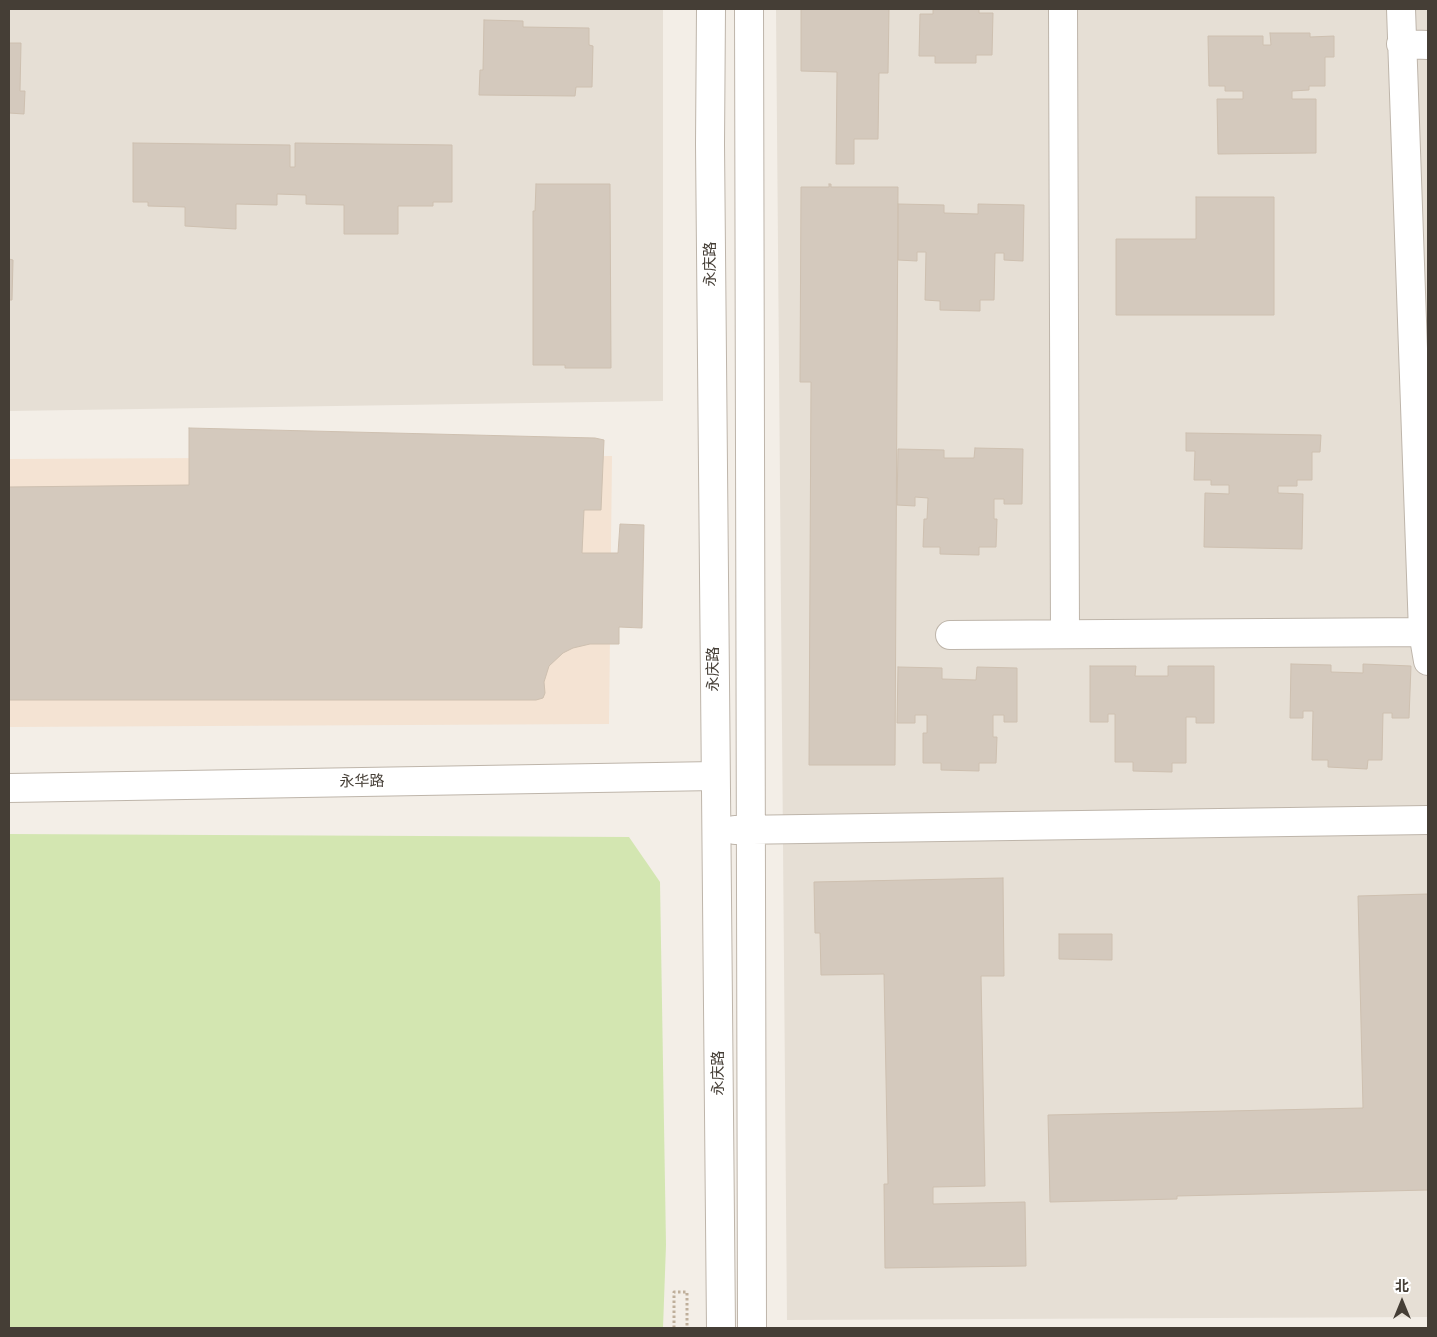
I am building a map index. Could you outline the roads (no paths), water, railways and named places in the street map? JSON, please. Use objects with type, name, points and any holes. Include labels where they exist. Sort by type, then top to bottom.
[{"type":"street","name":"永庆路","points":[[711,9],[710,144],[721,1328]]},
{"type":"street","points":[[749,9],[752,1328]]},
{"type":"street","points":[[1063,9],[1065,634]]},
{"type":"street","points":[[1401,9],[1425,632],[1428,662]]},
{"type":"street","points":[[1401,44],[1428,45]]},
{"type":"street","points":[[950,635],[1425,632]]},
{"type":"street","name":"永华路","points":[[9,788],[715,776]]},
{"type":"street","points":[[716,831],[1428,820]]}]
